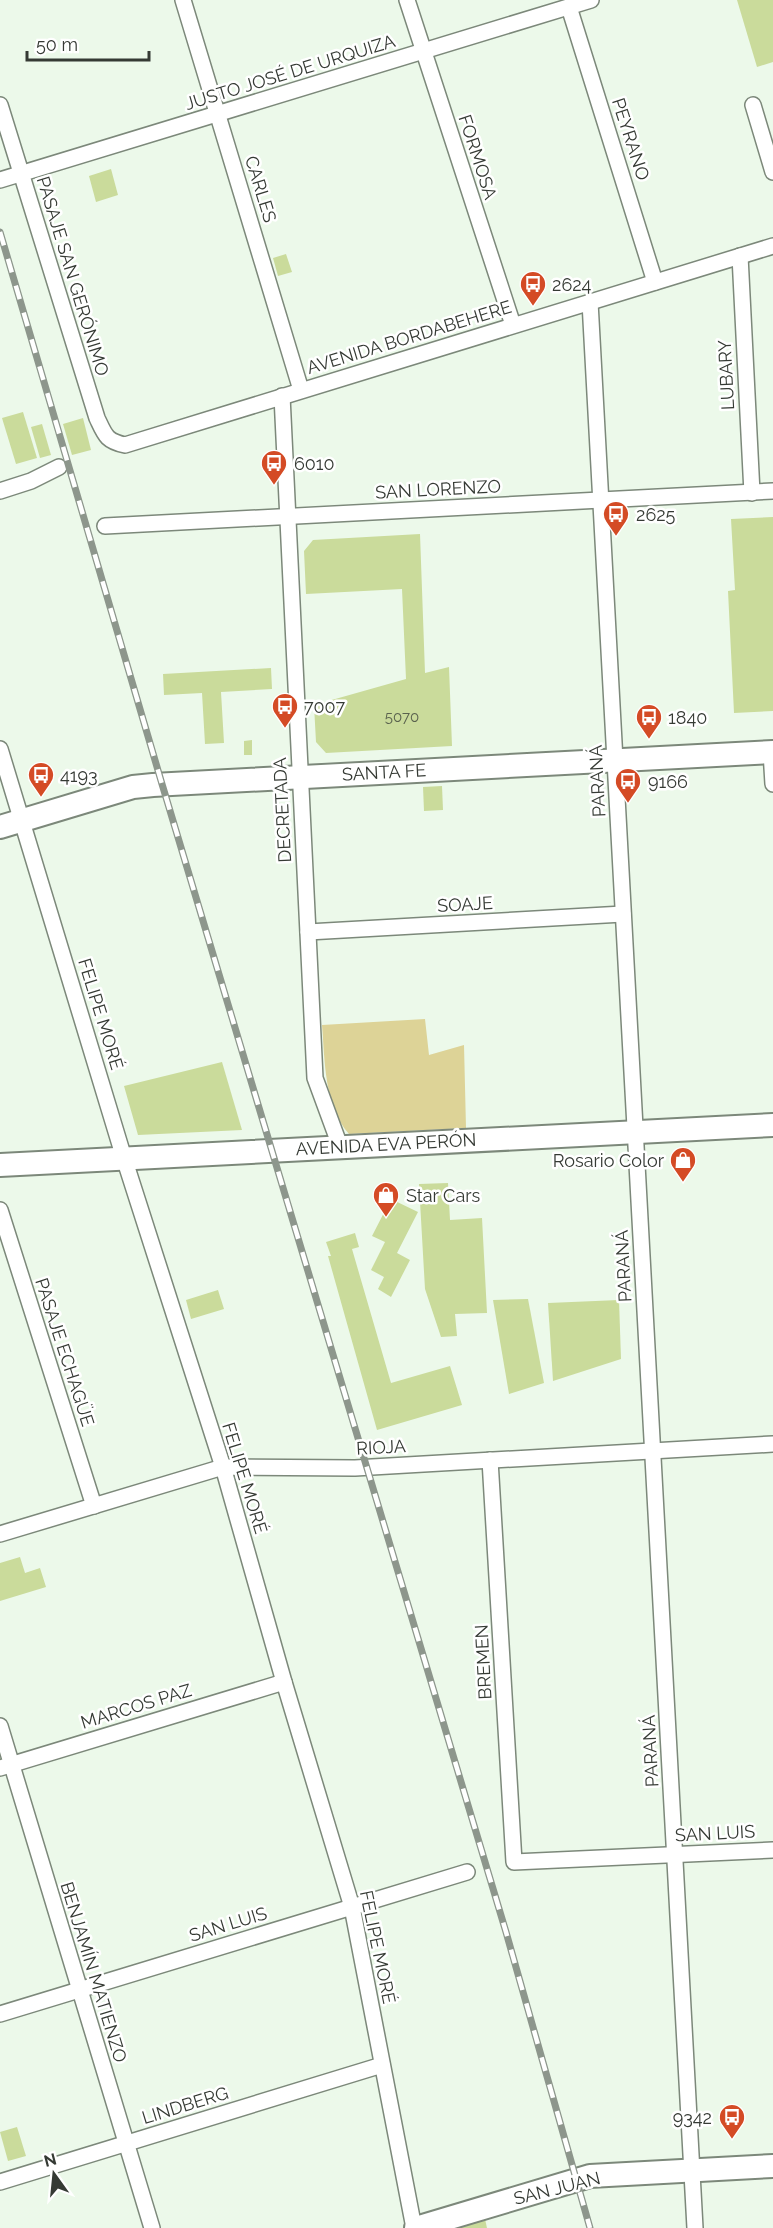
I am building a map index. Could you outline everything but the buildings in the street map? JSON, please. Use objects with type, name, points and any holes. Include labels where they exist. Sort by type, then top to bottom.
[{"type":"main road","name":"SANTA FE","points":[[0,827],[133,787],[772,752]]},
{"type":"main road","name":"AVENIDA EVA PERÓN","points":[[0,1165],[773,1125]]},
{"type":"main road","name":"SAN JUAN","points":[[415,2228],[590,2176],[773,2166]]},
{"type":"street","name":"CARLES","points":[[183,0],[301,390]]},
{"type":"street","name":"FORMOSA","points":[[407,0],[513,325]]},
{"type":"street","name":"JUSTO JOSÉ DE URQUIZA","points":[[0,180],[591,0]]},
{"type":"street","name":"PEYRANO","points":[[569,7],[655,282]]},
{"type":"street","name":"PASAJE SAN GERÓNIMO","points":[[0,105],[97,418],[111,442],[125,445]]},
{"type":"street","points":[[753,105],[773,172]]},
{"type":"street","name":"AVENIDA BORDABEHERE","points":[[125,445],[773,246]]},
{"type":"street","name":"LUBARY","points":[[740,256],[752,493]]},
{"type":"street","name":"PARANÁ","points":[[590,302],[695,2228]]},
{"type":"street","name":"DECRETADA","points":[[282,396],[315,1078],[340,1146]]},
{"type":"street","points":[[0,491],[31,481],[59,467]]},
{"type":"street","name":"SAN LORENZO","points":[[105,526],[773,491]]},
{"type":"street","name":"FELIPE MORÉ","points":[[0,749],[124,1158],[223,1467],[284,1682],[352,1907],[415,2228]]},
{"type":"street","points":[[772,752],[773,784]]},
{"type":"street","name":"SOAJE","points":[[308,932],[623,914]]},
{"type":"street","name":"PASAJE ECHAGÜE","points":[[0,1210],[94,1506]]},
{"type":"street","name":"RIOJA","points":[[0,1534],[223,1467],[354,1468],[773,1444]]},
{"type":"street","name":"BREMEN","points":[[490,1460],[514,1862]]},
{"type":"street","name":"MARCOS PAZ","points":[[6,1767],[284,1682]]},
{"type":"street","name":"BENJAMÍN MATIENZO","points":[[0,1726],[6,1767],[79,1990],[152,2228]]},
{"type":"street","name":"SAN LUIS","points":[[514,1862],[773,1850]]},
{"type":"street","name":"SAN LUIS","points":[[0,2014],[467,1872]]},
{"type":"street","name":"LINDBERG","points":[[0,2182],[382,2064]]},
{"type":"shaded area","points":[[425,1019],[429,1055],[464,1045],[466,1128],[349,1134],[330,1096],[325,1068],[322,1025]]},
{"type":"railway","points":[[0,232],[162,784],[506,1932],[590,2228]]},
{"type":"place","name":"2624","points":[[533,307]]},
{"type":"place","name":"6010","points":[[274,486]]},
{"type":"place","name":"2625","points":[[616,537]]},
{"type":"place","name":"7007","points":[[285,729]]},
{"type":"place","name":"1840","points":[[649,740]]},
{"type":"place","name":"4193","points":[[41,798]]},
{"type":"place","name":"9166","points":[[628,804]]},
{"type":"place","name":"Rosario Color","points":[[683,1183]]},
{"type":"place","name":"Star Cars","points":[[386,1218]]},
{"type":"place","name":"9342","points":[[732,2140]]}]
